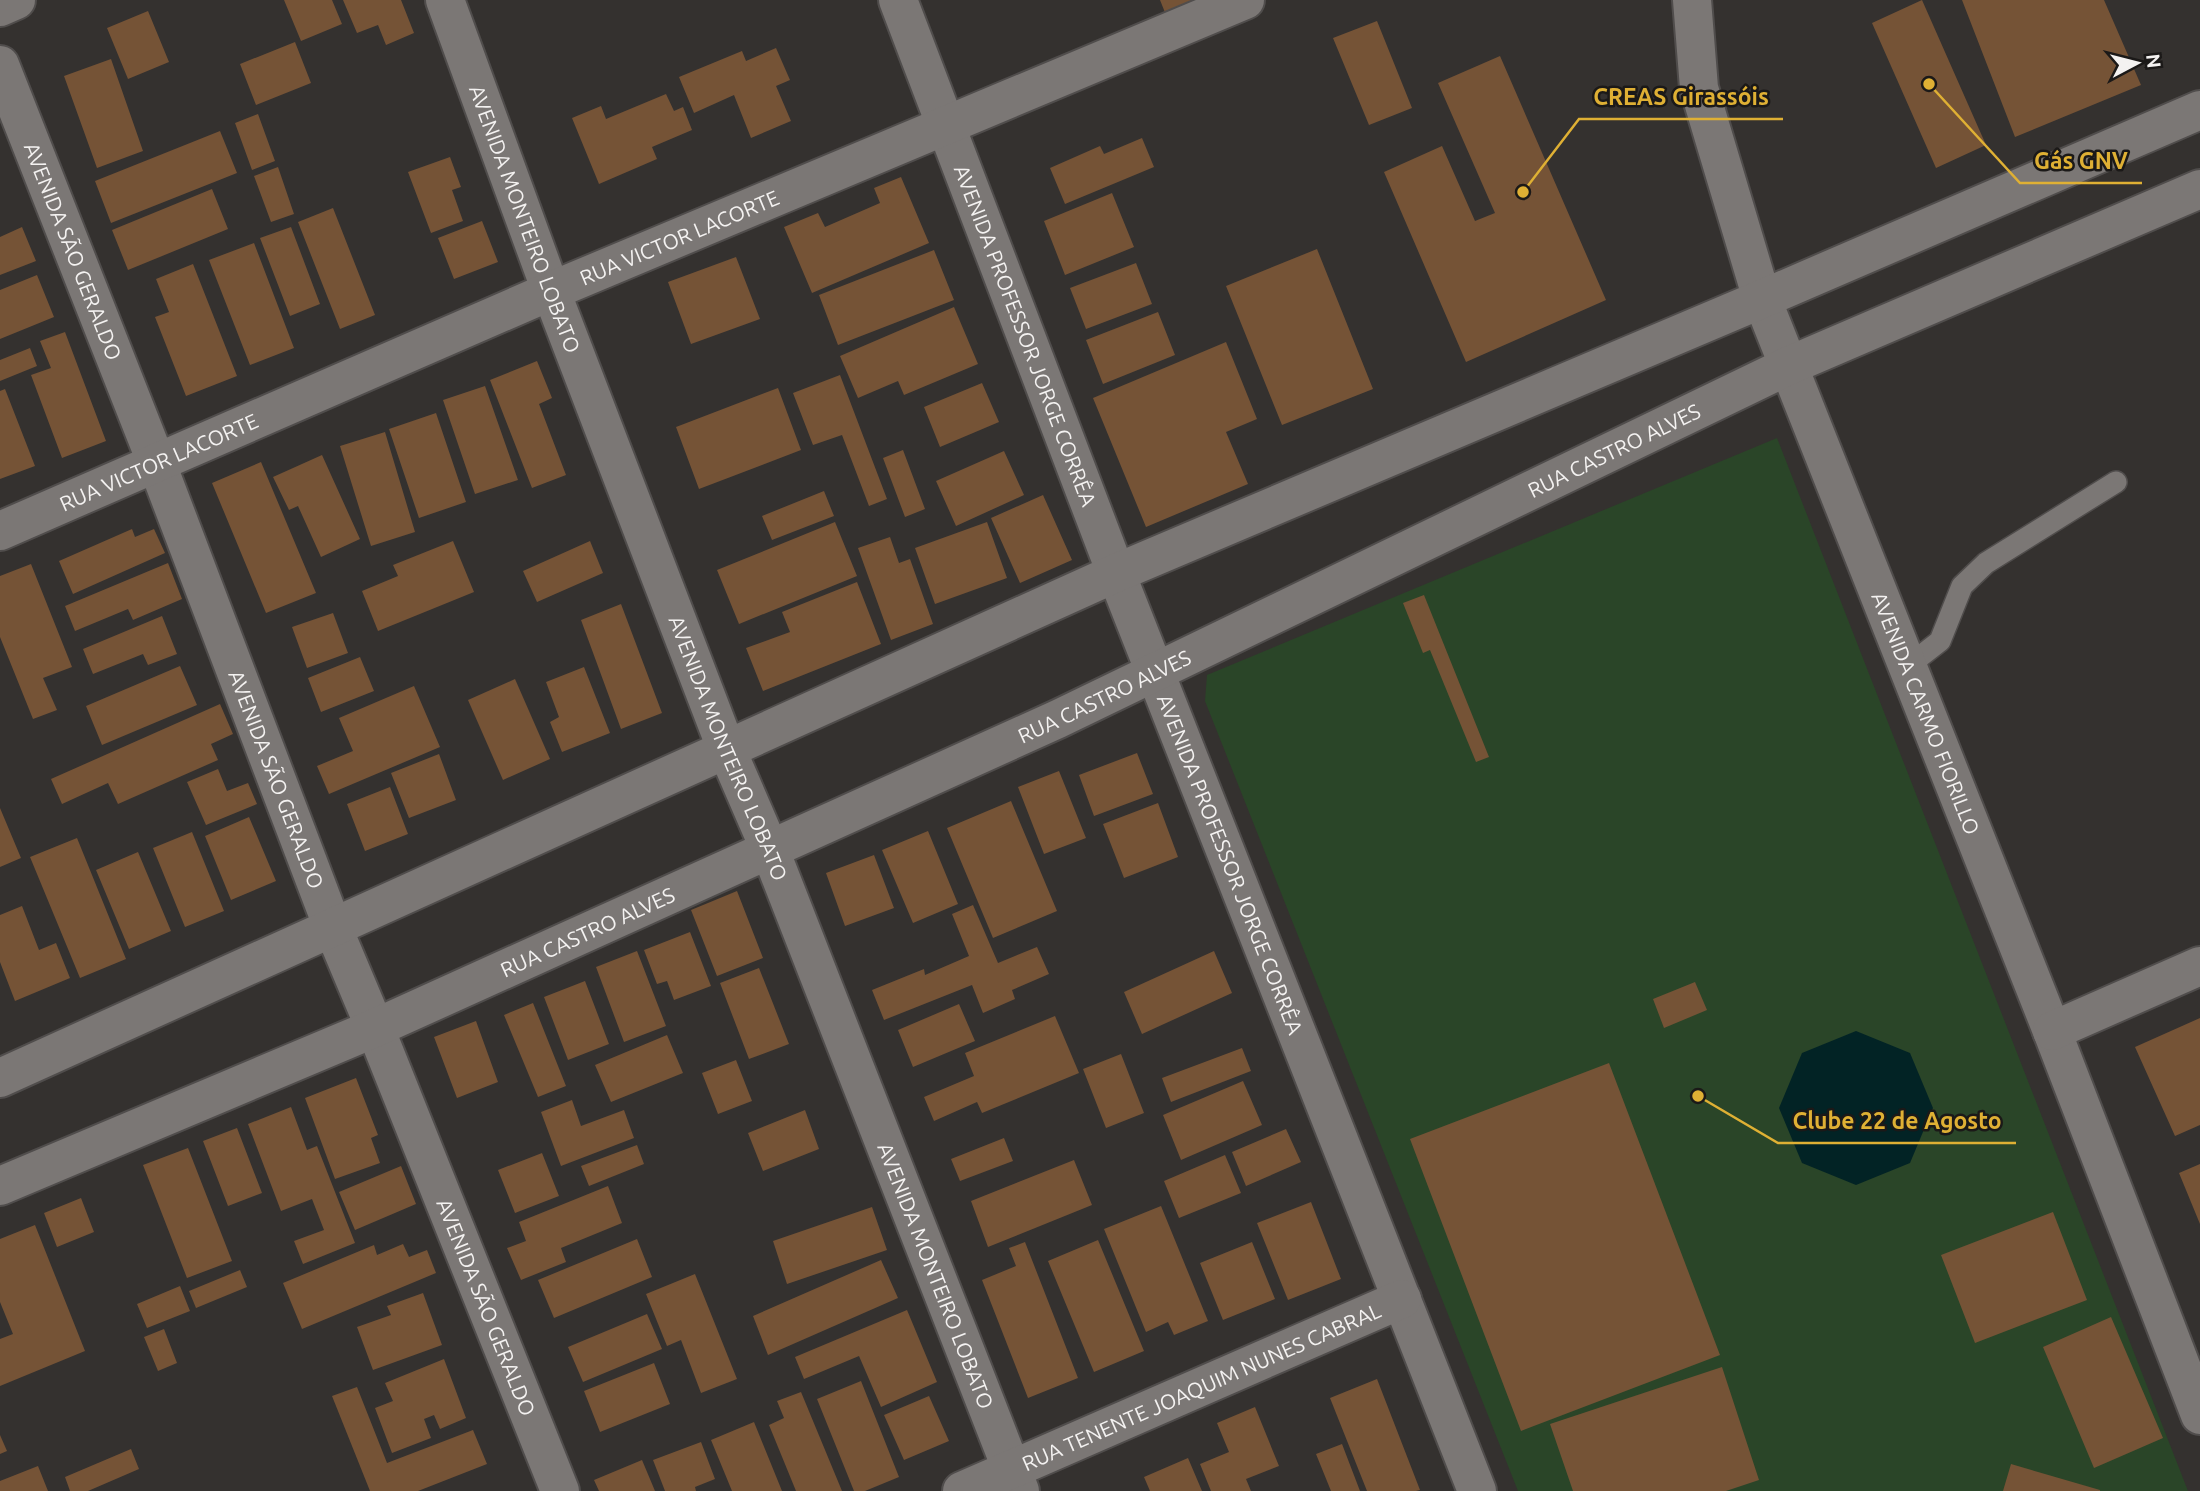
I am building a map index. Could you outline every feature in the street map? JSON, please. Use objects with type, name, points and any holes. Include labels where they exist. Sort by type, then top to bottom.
[{"type":"street","points":[[0,6],[16,0]]},
{"type":"street","name":"AVENIDA MONTEIRO LOBATO","points":[[445,0],[551,291],[726,748],[770,849],[1015,1480]]},
{"type":"street","name":"AVENIDA PROFESSOR JORGE CORRÊA","points":[[898,0],[1116,573],[1477,1491]]},
{"type":"street","name":"RUA VICTOR LACORTE","points":[[0,531],[551,291],[1245,0]]},
{"type":"street","name":"AVENIDA CARMO FIORILLO","points":[[1692,0],[1699,88],[1762,299],[2052,1031],[2200,1415]]},
{"type":"street","name":"AVENIDA SÃO GERALDO","points":[[0,65],[157,464],[333,928],[560,1491]]},
{"type":"street","points":[[0,1078],[1116,573],[2200,110]]},
{"type":"street","name":"RUA CASTRO ALVES","points":[[0,1186],[375,1028],[1058,719],[1788,366],[2200,189]]},
{"type":"street","points":[[2052,1031],[2200,966]]},
{"type":"street","name":"RUA TENENTE JOAQUIM NUNES CABRAL","points":[[962,1491],[1015,1480],[1402,1299]]},
{"type":"lane","points":[[1908,666],[1940,641],[1962,586],[1986,563],[2116,482]]},
{"type":"green space","points":[[1777,438],[2188,1491],[1518,1491],[1205,701],[1207,675]]},
{"type":"water","points":[[1856,1031],[1910,1053],[1933,1108],[1910,1163],[1856,1185],[1802,1163],[1779,1108],[1802,1053]]},
{"type":"building","points":[[284,0],[332,0],[342,24],[301,41]]},
{"type":"building","points":[[343,0],[401,0],[414,33],[386,45],[378,25],[357,33]]},
{"type":"building","points":[[1160,0],[1197,0],[1166,15]]},
{"type":"building","points":[[1922,0],[1986,145],[1936,168],[1872,23]]},
{"type":"building","points":[[1962,0],[2104,0],[2141,85],[2015,137]]},
{"type":"building","points":[[148,11],[169,62],[128,79],[107,28]]},
{"type":"building","points":[[1377,21],[1412,108],[1369,125],[1333,38]]},
{"type":"building","points":[[295,42],[311,83],[256,105],[240,64]]},
{"type":"building","points":[[776,48],[790,80],[776,86],[791,121],[751,138],[734,95],[694,113],[679,77],[742,51],[746,61]]},
{"type":"building","points":[[1500,56],[1606,300],[1466,362],[1384,172],[1442,146],[1475,221],[1495,213],[1438,83]]},
{"type":"building","points":[[111,59],[143,151],[97,168],[64,76]]},
{"type":"building","points":[[666,94],[674,111],[683,107],[692,130],[652,147],[657,159],[599,184],[572,118],[601,106],[606,119]]},
{"type":"building","points":[[258,114],[275,161],[252,170],[235,123]]},
{"type":"building","points":[[220,131],[237,173],[111,223],[95,181]]},
{"type":"building","points":[[1142,138],[1154,167],[1065,204],[1050,168],[1100,146],[1104,154]]},
{"type":"building","points":[[450,157],[461,187],[452,190],[463,221],[431,233],[408,172]]},
{"type":"building","points":[[278,167],[294,214],[271,222],[254,176]]},
{"type":"building","points":[[901,177],[929,243],[812,293],[784,227],[818,213],[825,227],[880,203],[874,188]]},
{"type":"building","points":[[212,189],[228,229],[128,270],[112,230]]},
{"type":"building","points":[[1112,193],[1134,247],[1065,275],[1044,221]]},
{"type":"building","points":[[333,208],[375,315],[340,329],[298,222]]},
{"type":"building","points":[[482,221],[498,262],[454,279],[438,238]]},
{"type":"building","points":[[22,227],[36,261],[0,275],[0,237]]},
{"type":"building","points":[[291,227],[320,304],[290,316],[260,238]]},
{"type":"building","points":[[254,243],[294,348],[250,365],[209,260]]},
{"type":"building","points":[[1317,249],[1373,389],[1282,425],[1226,286]]},
{"type":"building","points":[[934,250],[954,300],[838,345],[819,295]]},
{"type":"building","points":[[736,257],[760,319],[691,344],[668,282]]},
{"type":"building","points":[[1136,263],[1152,304],[1086,329],[1070,288]]},
{"type":"building","points":[[193,264],[237,376],[186,396],[155,317],[169,312],[156,279]]},
{"type":"building","points":[[37,275],[54,317],[0,339],[0,290]]},
{"type":"building","points":[[954,307],[978,364],[904,395],[898,381],[858,398],[840,356]]},
{"type":"building","points":[[1158,312],[1175,355],[1103,384],[1086,340]]},
{"type":"building","points":[[65,332],[106,441],[62,458],[31,375],[51,368],[40,341]]},
{"type":"building","points":[[1226,342],[1257,419],[1226,432],[1248,484],[1146,527],[1093,398]]},
{"type":"building","points":[[30,348],[37,366],[0,381],[0,360]]},
{"type":"building","points":[[537,361],[552,398],[539,404],[566,475],[532,488],[490,380]]},
{"type":"building","points":[[840,375],[887,499],[869,506],[842,435],[813,445],[793,393]]},
{"type":"building","points":[[982,383],[999,422],[940,447],[924,407]]},
{"type":"building","points":[[485,386],[518,480],[475,494],[443,400]]},
{"type":"building","points":[[778,388],[801,450],[699,489],[676,427]]},
{"type":"building","points":[[5,389],[35,466],[0,479],[0,391]]},
{"type":"building","points":[[436,413],[466,502],[419,518],[389,429]]},
{"type":"building","points":[[385,432],[415,532],[371,546],[340,446]]},
{"type":"building","points":[[903,450],[925,509],[905,517],[883,458]]},
{"type":"building","points":[[1004,451],[1024,495],[956,526],[936,481]]},
{"type":"building","points":[[322,455],[360,539],[321,557],[298,506],[289,510],[273,477]]},
{"type":"building","points":[[261,462],[316,593],[266,613],[212,483]]},
{"type":"building","points":[[824,491],[834,516],[772,540],[762,516]]},
{"type":"building","points":[[1043,495],[1072,560],[1020,583],[991,518]]},
{"type":"building","points":[[835,522],[857,576],[739,624],[717,570]]},
{"type":"building","points":[[987,522],[1007,578],[935,604],[915,548]]},
{"type":"building","points":[[132,529],[135,537],[154,529],[165,553],[73,594],[59,561]]},
{"type":"building","points":[[890,537],[899,563],[910,559],[933,624],[891,640],[858,548]]},
{"type":"building","points":[[453,541],[474,592],[378,631],[362,591],[398,576],[393,565]]},
{"type":"building","points":[[590,541],[603,573],[537,602],[523,571]]},
{"type":"building","points":[[168,563],[182,599],[133,620],[128,609],[75,631],[65,606]]},
{"type":"building","points":[[31,564],[72,667],[43,678],[57,710],[33,719],[0,637],[0,576]]},
{"type":"building","points":[[857,582],[881,644],[763,691],[746,648],[790,632],[782,612]]},
{"type":"building","points":[[1424,595],[1489,757],[1476,762],[1430,650],[1423,653],[1403,603]]},
{"type":"building","points":[[621,604],[662,713],[621,729],[581,620]]},
{"type":"building","points":[[333,613],[348,653],[307,668],[292,627]]},
{"type":"building","points":[[162,616],[177,654],[148,665],[143,654],[93,674],[83,649]]},
{"type":"building","points":[[360,657],[374,691],[321,712],[308,678]]},
{"type":"building","points":[[180,666],[197,705],[102,745],[86,706]]},
{"type":"building","points":[[584,667],[610,733],[562,752],[550,722],[559,717],[546,682]]},
{"type":"building","points":[[515,679],[550,759],[503,780],[468,700]]},
{"type":"building","points":[[414,686],[440,747],[329,794],[317,766],[353,751],[339,718]]},
{"type":"building","points":[[220,704],[233,734],[211,744],[218,760],[118,804],[108,783],[62,804],[51,779]]},
{"type":"building","points":[[1137,753],[1153,794],[1094,816],[1079,775]]},
{"type":"building","points":[[439,754],[456,800],[409,818],[391,773]]},
{"type":"building","points":[[218,769],[227,791],[248,783],[257,804],[206,825],[187,782]]},
{"type":"building","points":[[1059,771],[1086,838],[1044,854],[1018,787]]},
{"type":"building","points":[[390,787],[408,834],[365,851],[347,804]]},
{"type":"building","points":[[1011,801],[1057,911],[993,938],[947,828]]},
{"type":"building","points":[[1158,803],[1178,857],[1124,878],[1103,824]]},
{"type":"building","points":[[0,808],[21,858],[0,867]]},
{"type":"building","points":[[249,817],[276,881],[231,900],[205,836]]},
{"type":"building","points":[[928,831],[958,904],[913,923],[882,850]]},
{"type":"building","points":[[192,832],[224,911],[185,927],[153,848]]},
{"type":"building","points":[[77,838],[126,959],[80,978],[30,857]]},
{"type":"building","points":[[138,852],[171,931],[129,949],[96,870]]},
{"type":"building","points":[[874,855],[894,908],[845,926],[826,873]]},
{"type":"building","points":[[737,891],[763,958],[717,976],[691,910]]},
{"type":"building","points":[[973,905],[998,963],[1037,947],[1049,974],[1012,990],[1015,999],[983,1013],[972,985],[884,1020],[872,990],[924,969],[925,975],[969,956],[952,914]]},
{"type":"building","points":[[22,906],[39,950],[56,943],[70,978],[15,1001],[0,962],[0,915]]},
{"type":"building","points":[[690,932],[711,986],[674,1000],[667,981],[657,984],[644,950]]},
{"type":"building","points":[[637,951],[666,1026],[624,1042],[596,967]]},
{"type":"building","points":[[1214,951],[1232,993],[1142,1034],[1124,992]]},
{"type":"building","points":[[759,968],[789,1044],[749,1059],[720,983]]},
{"type":"building","points":[[585,981],[609,1044],[568,1060],[544,997]]},
{"type":"building","points":[[1695,982],[1707,1010],[1664,1028],[1653,999]]},
{"type":"building","points":[[533,1003],[566,1086],[538,1097],[504,1015]]},
{"type":"building","points":[[959,1004],[975,1041],[913,1067],[898,1030]]},
{"type":"building","points":[[1055,1016],[1079,1073],[982,1113],[977,1102],[934,1121],[924,1097],[974,1076],[965,1053]]},
{"type":"building","points":[[2200,1018],[2200,1125],[2175,1136],[2135,1047]]},
{"type":"building","points":[[476,1021],[498,1082],[457,1098],[434,1037]]},
{"type":"building","points":[[667,1035],[683,1073],[611,1102],[595,1065]]},
{"type":"building","points":[[1242,1048],[1251,1071],[1171,1102],[1162,1078]]},
{"type":"building","points":[[1121,1054],[1144,1113],[1106,1128],[1083,1069]]},
{"type":"building","points":[[736,1060],[752,1101],[718,1114],[702,1073]]},
{"type":"building","points":[[1609,1063],[1720,1355],[1521,1431],[1410,1139]]},
{"type":"building","points":[[356,1078],[378,1135],[371,1138],[380,1163],[335,1179],[305,1098]]},
{"type":"building","points":[[1243,1081],[1262,1125],[1181,1160],[1163,1115]]},
{"type":"building","points":[[572,1100],[581,1126],[624,1110],[634,1138],[561,1166],[541,1112]]},
{"type":"building","points":[[291,1107],[307,1150],[317,1146],[355,1243],[303,1264],[294,1241],[324,1230],[312,1199],[281,1211],[248,1124]]},
{"type":"building","points":[[805,1110],[819,1149],[763,1171],[748,1133]]},
{"type":"building","points":[[237,1128],[262,1193],[228,1206],[203,1141]]},
{"type":"building","points":[[1286,1129],[1301,1162],[1246,1186],[1232,1152]]},
{"type":"building","points":[[1004,1138],[1013,1161],[960,1181],[951,1159]]},
{"type":"building","points":[[637,1145],[644,1164],[589,1186],[581,1166]]},
{"type":"building","points":[[188,1148],[232,1261],[187,1278],[143,1165]]},
{"type":"building","points":[[542,1153],[559,1196],[515,1213],[498,1170]]},
{"type":"building","points":[[1225,1155],[1241,1193],[1179,1218],[1164,1181]]},
{"type":"building","points":[[1074,1160],[1092,1205],[988,1247],[971,1201]]},
{"type":"building","points":[[2200,1164],[2200,1224],[2179,1173]]},
{"type":"building","points":[[401,1166],[416,1204],[355,1230],[339,1192]]},
{"type":"building","points":[[608,1186],[622,1223],[561,1248],[566,1262],[521,1280],[507,1248],[526,1241],[519,1222]]},
{"type":"building","points":[[81,1198],[94,1232],[57,1247],[44,1213]]},
{"type":"building","points":[[1311,1202],[1341,1279],[1288,1300],[1257,1223]]},
{"type":"building","points":[[1161,1206],[1208,1321],[1174,1335],[1168,1322],[1146,1332],[1104,1229]]},
{"type":"building","points":[[872,1207],[887,1250],[787,1284],[773,1241]]},
{"type":"building","points":[[2053,1212],[2087,1300],[1975,1343],[1941,1255]]},
{"type":"building","points":[[35,1225],[85,1351],[0,1386],[0,1339],[13,1334],[0,1302],[0,1239]]},
{"type":"building","points":[[637,1239],[652,1277],[554,1318],[538,1280]]},
{"type":"building","points":[[1098,1240],[1144,1351],[1094,1372],[1048,1261]]},
{"type":"building","points":[[1025,1242],[1078,1378],[1028,1398],[982,1280],[1016,1266],[1009,1248]]},
{"type":"building","points":[[1252,1242],[1275,1299],[1223,1320],[1200,1263]]},
{"type":"building","points":[[403,1244],[409,1257],[427,1250],[436,1273],[302,1329],[283,1283],[374,1245],[377,1255]]},
{"type":"building","points":[[881,1260],[898,1298],[768,1355],[753,1316]]},
{"type":"building","points":[[240,1270],[247,1287],[196,1308],[189,1291]]},
{"type":"building","points":[[695,1274],[737,1379],[701,1393],[681,1340],[667,1346],[646,1294]]},
{"type":"building","points":[[180,1286],[190,1311],[147,1328],[137,1304]]},
{"type":"building","points":[[423,1293],[442,1345],[373,1370],[357,1327],[391,1315],[387,1306]]},
{"type":"building","points":[[907,1310],[937,1382],[881,1407],[859,1356],[804,1379],[795,1357]]},
{"type":"building","points":[[647,1314],[662,1349],[583,1382],[568,1347]]},
{"type":"building","points":[[2111,1317],[2163,1438],[2094,1468],[2043,1347]]},
{"type":"building","points":[[164,1329],[177,1363],[158,1371],[144,1337]]},
{"type":"building","points":[[444,1359],[466,1418],[440,1429],[434,1415],[424,1419],[431,1438],[392,1453],[375,1408],[393,1401],[385,1383]]},
{"type":"building","points":[[654,1363],[670,1404],[600,1432],[584,1391]]},
{"type":"building","points":[[1722,1367],[1759,1480],[1726,1491],[1573,1491],[1550,1424]]},
{"type":"building","points":[[1377,1379],[1420,1490],[1367,1491],[1330,1398]]},
{"type":"building","points":[[861,1381],[899,1477],[865,1491],[854,1491],[817,1399]]},
{"type":"building","points":[[357,1387],[387,1463],[473,1430],[487,1464],[418,1491],[370,1491],[332,1396]]},
{"type":"building","points":[[801,1392],[842,1491],[796,1491],[769,1425],[784,1418],[777,1401]]},
{"type":"building","points":[[929,1396],[949,1441],[904,1460],[884,1415]]},
{"type":"building","points":[[1255,1407],[1279,1466],[1246,1479],[1251,1491],[1211,1491],[1200,1464],[1229,1452],[1217,1423]]},
{"type":"building","points":[[754,1422],[782,1491],[732,1491],[711,1440]]},
{"type":"building","points":[[0,1435],[7,1451],[0,1454]]},
{"type":"building","points":[[701,1442],[715,1479],[695,1487],[696,1491],[665,1491],[653,1460]]},
{"type":"building","points":[[1342,1444],[1360,1491],[1331,1491],[1316,1454]]},
{"type":"building","points":[[131,1449],[139,1469],[88,1491],[70,1491],[65,1477]]},
{"type":"building","points":[[1188,1458],[1202,1491],[1150,1491],[1144,1477]]},
{"type":"building","points":[[642,1460],[655,1491],[599,1491],[594,1480]]},
{"type":"building","points":[[2011,1464],[2100,1490],[2100,1491],[2003,1491]]},
{"type":"building","points":[[38,1466],[48,1491],[0,1491],[0,1481]]},
{"type":"place","name":"Gás GNV","points":[[1929,84]]},
{"type":"place","name":"CREAS Girassóis","points":[[1523,192]]},
{"type":"place","name":"Clube 22 de Agosto","points":[[1698,1096]]}]
